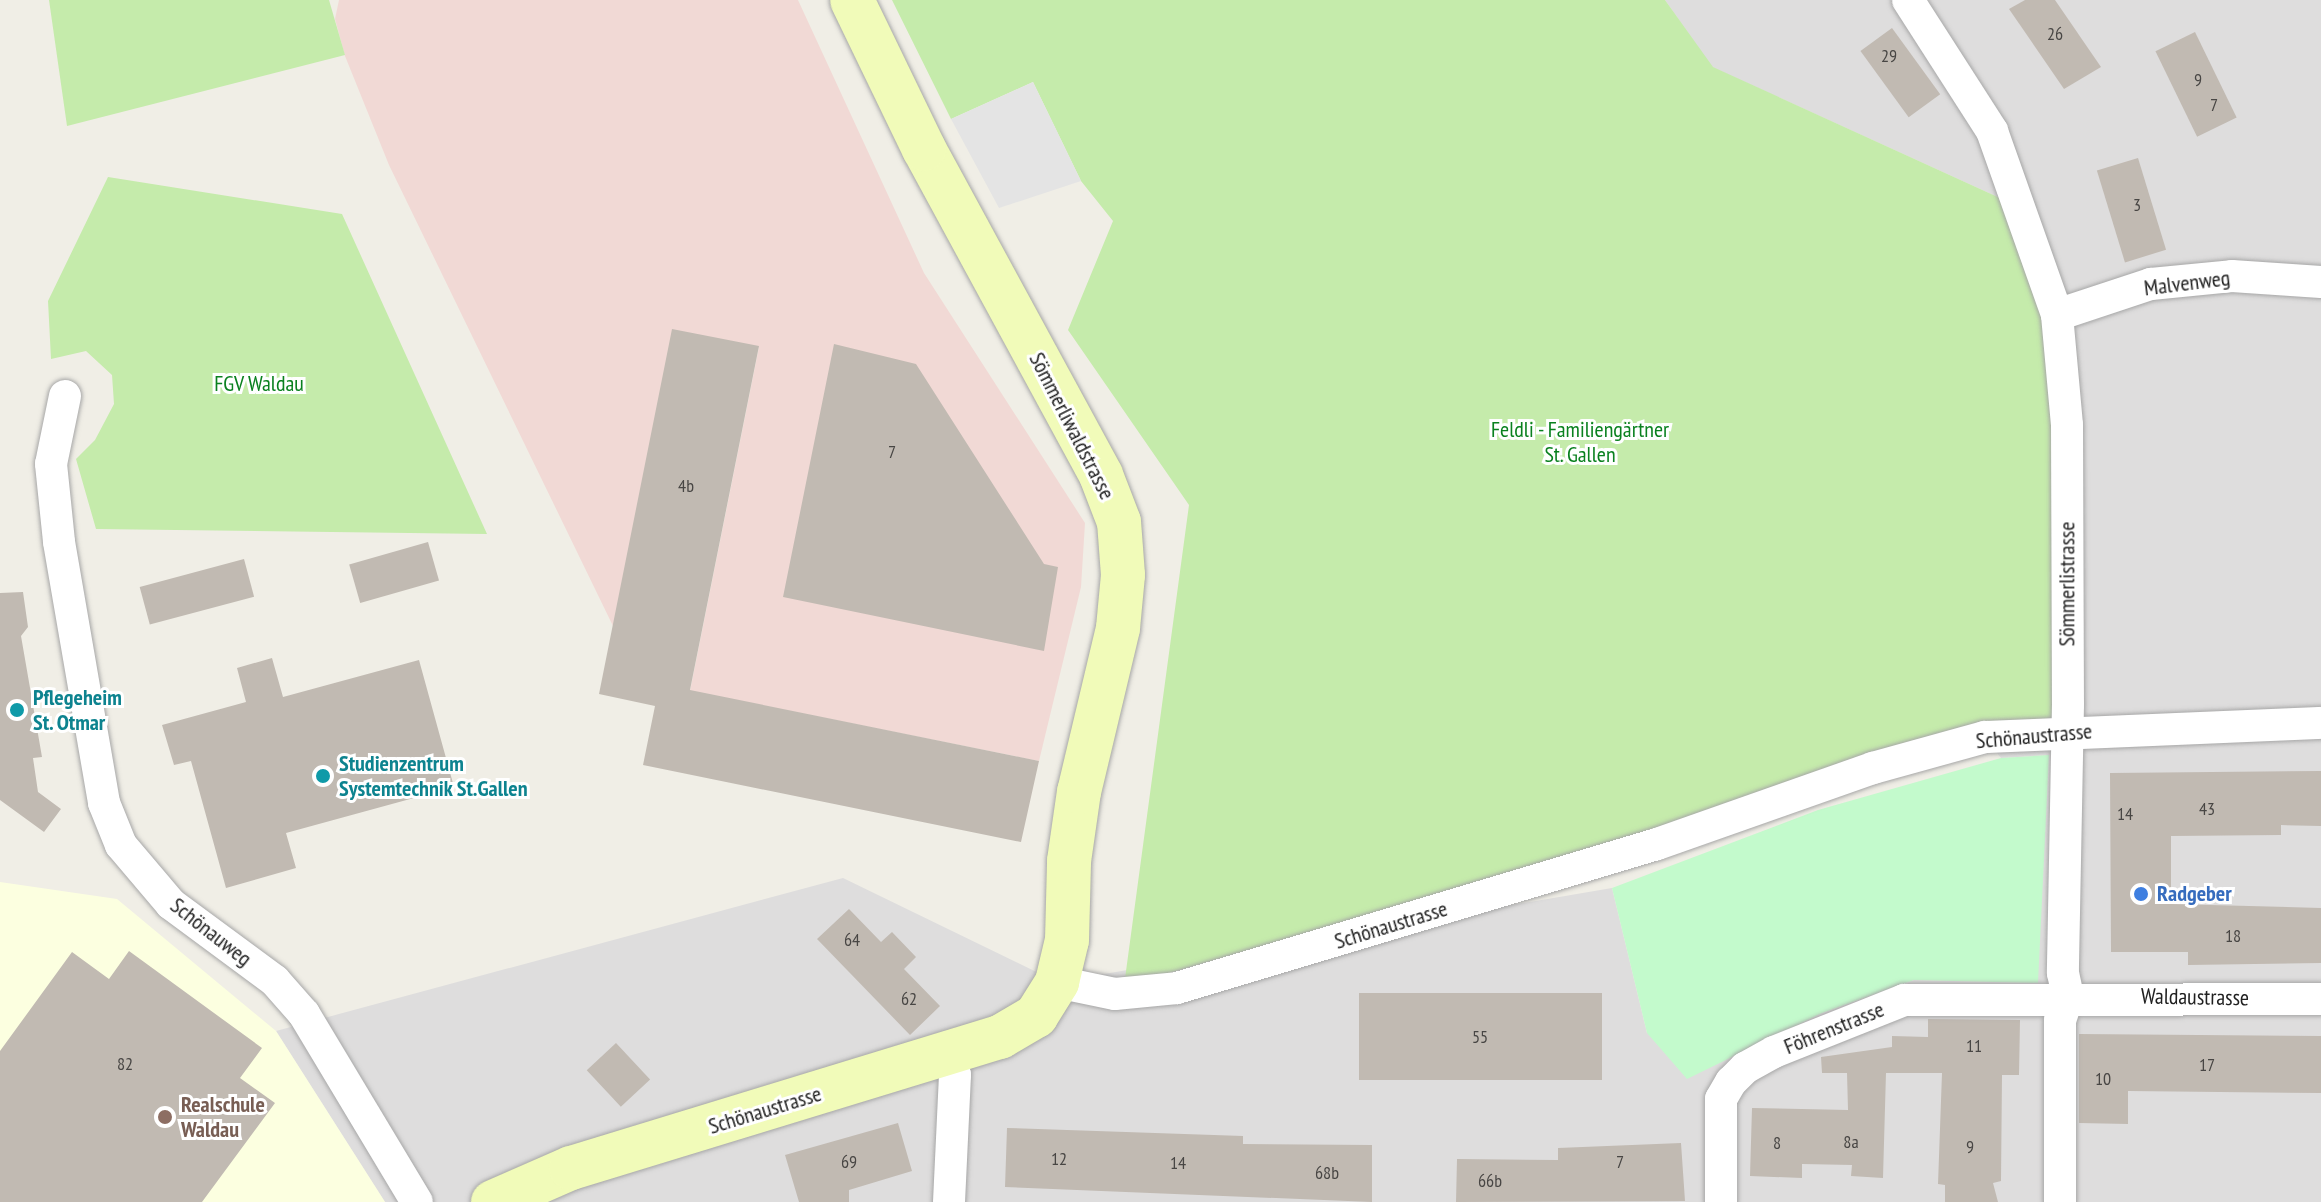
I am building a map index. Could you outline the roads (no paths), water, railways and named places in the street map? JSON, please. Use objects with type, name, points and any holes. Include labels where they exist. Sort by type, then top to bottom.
[{"type":"street","name":"Sömmerliwaldstrasse","points":[[852,0],[931,162],[1101,475],[1119,522],[1123,575],[1118,628],[1079,792],[1069,861],[1067,940],[1057,982]]},
{"type":"street","name":"Sömmerlistrasse","points":[[1908,0],[1992,131],[2057,315],[2067,425],[2068,730],[2063,973],[2068,996],[2060,1020],[2060,1202]]},
{"type":"street","name":"Malvenweg","points":[[2057,315],[2151,284],[2232,276],[2321,282]]},
{"type":"street","name":"Schönauweg","points":[[65,396],[51,464],[59,542],[104,803],[121,845],[171,904],[275,981],[304,1014],[417,1202]]},
{"type":"street","name":"Schönaustrasse","points":[[493,1202],[571,1168],[950,1055],[1036,1016],[1057,982],[1115,994],[1177,988],[1657,844],[1873,768],[1985,737],[2068,730],[2321,723]]},
{"type":"street","name":"Waldaustrasse","points":[[2068,996],[2321,999]]},
{"type":"street","name":"Föhrenstrasse","points":[[1721,1202],[1721,1099],[1745,1068],[1904,1000],[2068,996]]},
{"type":"street","points":[[949,1202],[955,1075],[950,1055]]},
{"type":"place","name":"Pflegeheim St. Otmar","points":[[17,710]]},
{"type":"place","name":"Studienzentrum Systemtechnik St.Gallen","points":[[323,776]]},
{"type":"place","name":"Radgeber","points":[[2141,894]]},
{"type":"place","name":"Realschule Waldau","points":[[165,1117]]},
{"type":"park label","name":"FGV Waldau","points":[[259,384]]},
{"type":"park label","name":"Feldli - Familiengärtner St. Gallen","points":[[1580,442]]}]
